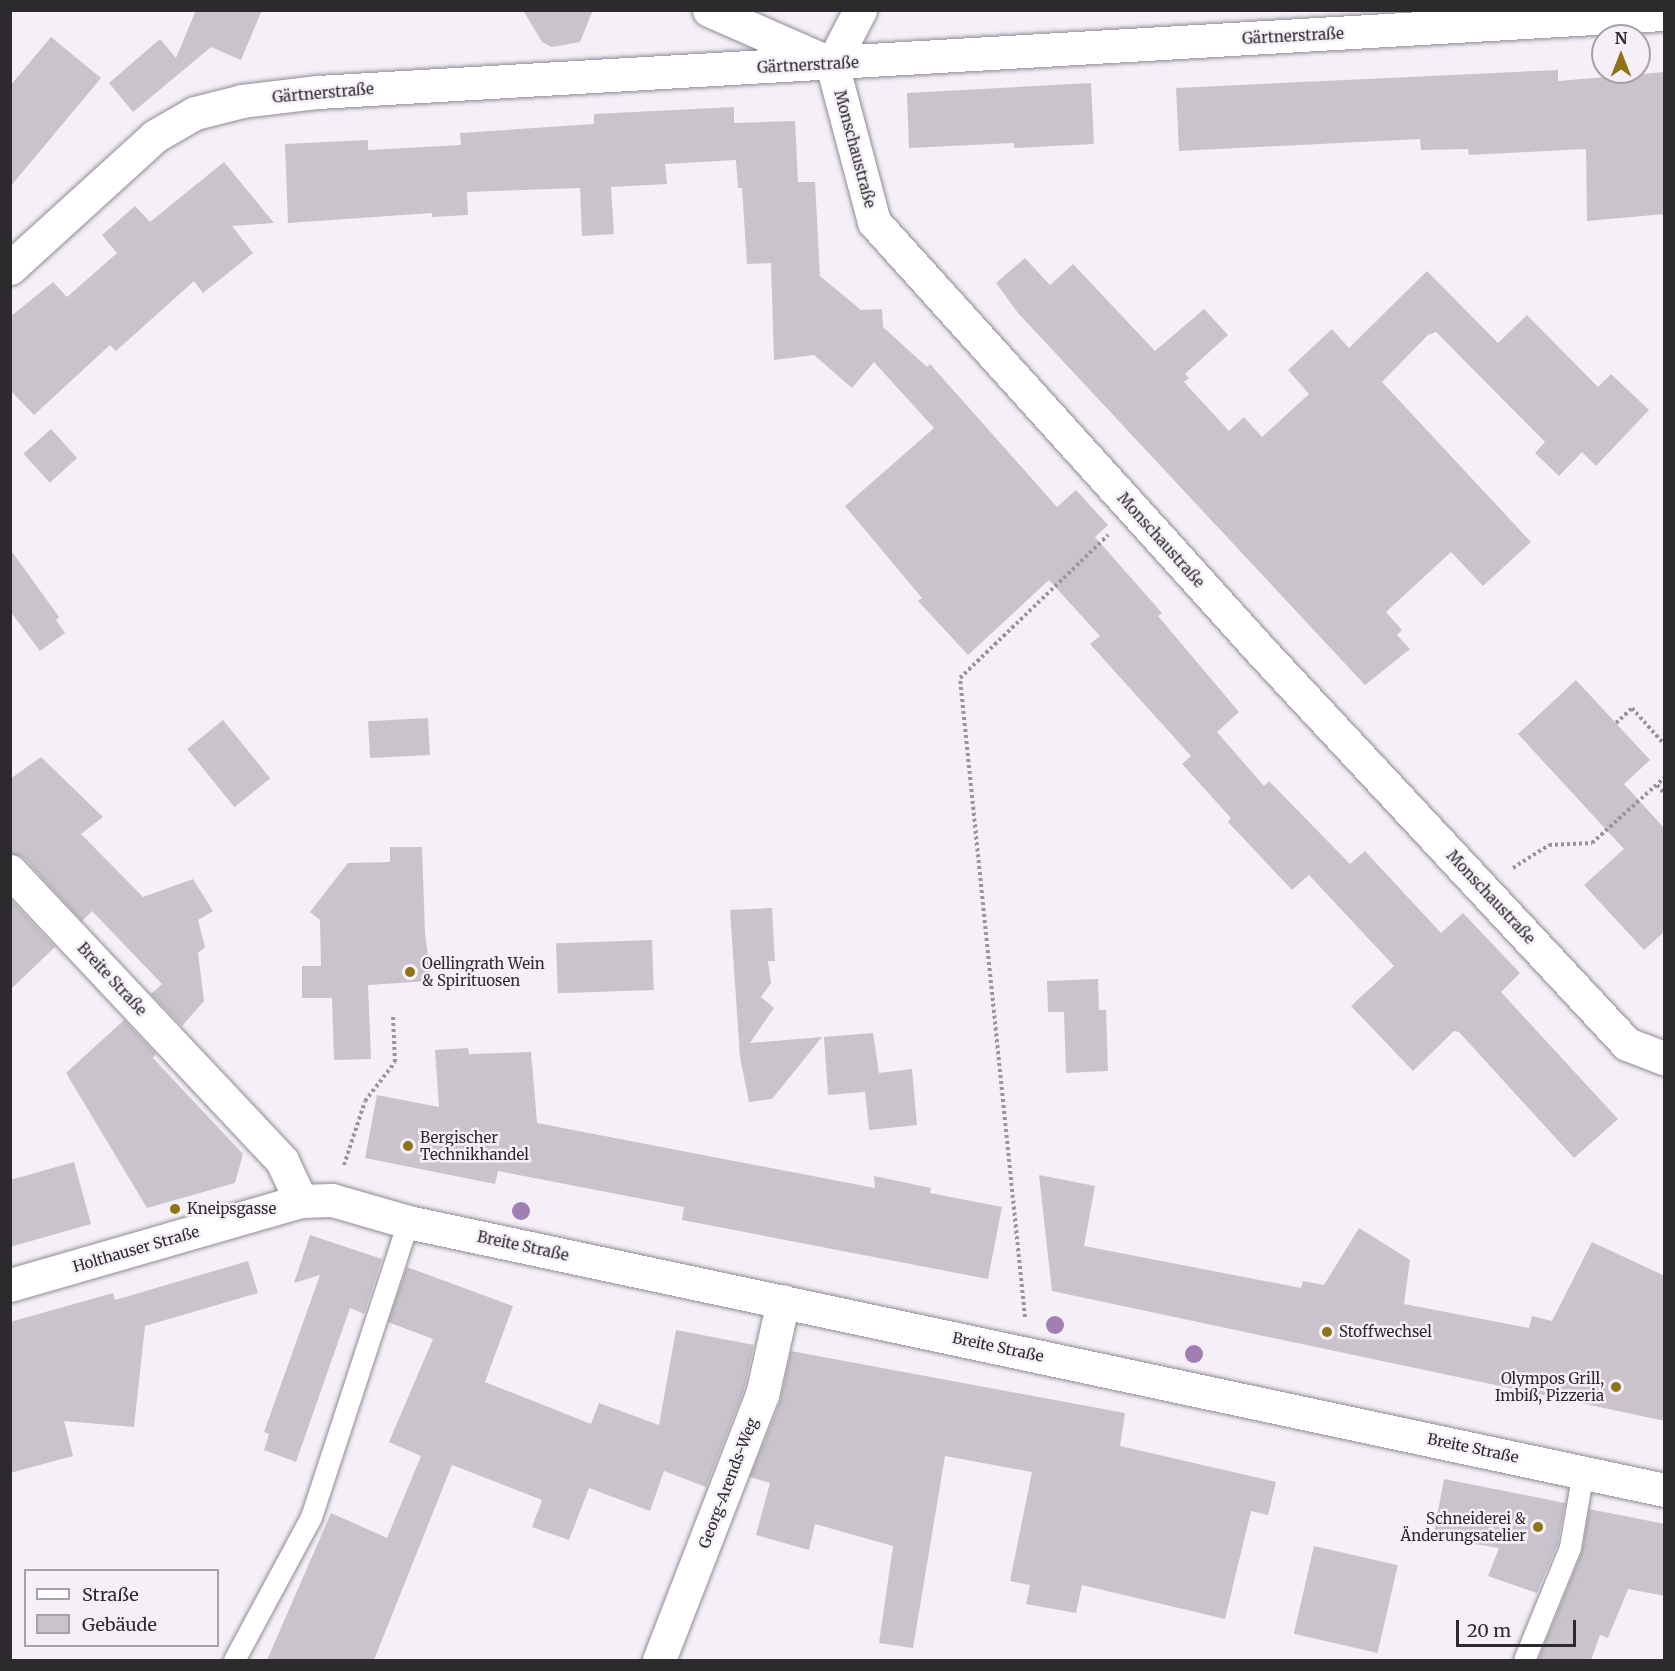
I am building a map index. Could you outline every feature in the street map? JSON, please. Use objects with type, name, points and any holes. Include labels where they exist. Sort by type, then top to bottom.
[{"type":"street","points":[[709,10],[832,64],[860,10]]},
{"type":"street","name":"Gärtnerstraße","points":[[10,268],[154,136],[195,113],[242,101],[318,92],[1665,14]]},
{"type":"street","name":"Monschaustraße","points":[[832,64],[874,222],[1134,509],[1627,1044],[1665,1058]]},
{"type":"street","name":"Breite Straße","points":[[10,870],[316,1200],[1665,1490]]},
{"type":"street","name":"Holthauser Straße","points":[[10,1285],[316,1200]]},
{"type":"street","name":"Georg-Arends-Weg","points":[[659,1660],[762,1395],[783,1301]]},
{"type":"lane","points":[[234,1660],[311,1517],[408,1221]]},
{"type":"lane","points":[[1524,1660],[1570,1547],[1583,1471]]},
{"type":"path","points":[[1029,1354],[960,678],[1134,509]]},
{"type":"path","points":[[1616,723],[1632,708],[1665,744]]},
{"type":"path","points":[[1482,887],[1549,845],[1592,843],[1665,778]]},
{"type":"path","points":[[1657,785],[1665,794]]},
{"type":"path","points":[[316,1200],[365,1101],[395,1062],[393,1016]]},
{"type":"building","points":[[196,10],[262,10],[241,60],[211,47],[133,112],[109,83],[160,39],[176,58]]},
{"type":"building","points":[[523,10],[593,10],[580,42],[552,47],[542,42]]},
{"type":"building","points":[[51,37],[101,78],[10,187],[10,86]]},
{"type":"building","points":[[1558,70],[1558,81],[1591,78],[1591,84],[1651,84],[1651,73],[1665,72],[1665,214],[1587,221],[1586,149],[1469,155],[1468,149],[1421,150],[1420,139],[1179,151],[1176,88]]},
{"type":"building","points":[[1091,83],[1094,144],[1014,148],[1014,143],[909,148],[907,93]]},
{"type":"building","points":[[734,107],[734,123],[795,121],[798,182],[815,182],[820,276],[861,310],[882,309],[883,327],[927,367],[930,364],[1057,507],[1076,490],[1108,525],[1095,537],[1162,613],[1158,616],[1239,712],[1217,732],[1264,786],[1269,781],[1350,864],[1365,851],[1441,933],[1463,913],[1520,973],[1501,992],[1618,1119],[1574,1158],[1459,1032],[1454,1031],[1413,1071],[1351,1006],[1394,966],[1309,875],[1292,890],[1228,822],[1231,818],[1182,764],[1191,756],[1090,644],[1100,636],[1049,580],[968,655],[918,601],[922,598],[845,506],[934,428],[874,362],[852,388],[814,355],[774,360],[771,263],[747,264],[742,188],[738,188],[736,160],[665,164],[667,184],[611,187],[614,234],[582,236],[580,188],[467,192],[468,215],[432,217],[432,213],[288,223],[285,144],[368,140],[368,150],[461,145],[460,133],[594,124],[594,114]]},
{"type":"building","points":[[224,162],[274,223],[232,226],[253,253],[203,293],[194,281],[116,351],[110,345],[34,415],[10,390],[10,317],[53,282],[67,297],[117,253],[102,235],[135,206],[150,222]]},
{"type":"building","points":[[1025,258],[1050,285],[1073,264],[1155,351],[1204,309],[1228,335],[1185,374],[1189,378],[1184,382],[1229,431],[1244,417],[1262,437],[1309,394],[1288,370],[1332,329],[1349,348],[1427,271],[1498,343],[1527,315],[1598,387],[1611,374],[1649,410],[1596,466],[1582,452],[1559,476],[1535,453],[1545,442],[1436,332],[1428,335],[1382,382],[1531,542],[1483,586],[1451,552],[1386,612],[1402,630],[1397,635],[1410,649],[1365,685],[1018,313],[996,283]]},
{"type":"building","points":[[51,429],[77,458],[50,483],[24,454]]},
{"type":"building","points":[[10,549],[59,617],[56,620],[65,633],[40,651],[10,611]]},
{"type":"building","points":[[1576,680],[1650,760],[1624,784],[1665,829],[1665,931],[1644,950],[1584,885],[1624,849],[1518,734]]},
{"type":"building","points":[[428,718],[430,755],[370,758],[368,721]]},
{"type":"building","points":[[223,720],[270,778],[234,807],[187,749]]},
{"type":"building","points":[[41,757],[103,817],[81,834],[143,897],[193,879],[213,911],[198,920],[205,947],[198,953],[204,1001],[182,1026],[151,994],[162,984],[92,911],[82,921],[24,858],[10,853],[10,779]]},
{"type":"building","points":[[390,847],[422,847],[425,933],[431,981],[368,985],[371,1059],[334,1060],[332,998],[302,998],[302,966],[321,966],[320,920],[310,912],[348,863],[390,862]]},
{"type":"building","points":[[10,899],[55,947],[10,990]]},
{"type":"building","points":[[772,908],[775,961],[768,961],[771,983],[761,997],[774,1008],[750,1043],[822,1037],[772,1099],[749,1102],[740,1057],[730,910]]},
{"type":"building","points":[[652,940],[654,990],[558,993],[556,943]]},
{"type":"building","points":[[1098,979],[1099,1010],[1106,1010],[1108,1071],[1066,1073],[1064,1012],[1048,1012],[1047,981]]},
{"type":"building","points":[[124,1020],[156,1054],[153,1058],[243,1154],[235,1183],[147,1208],[66,1073]]},
{"type":"building","points":[[873,1033],[879,1073],[912,1069],[917,1125],[869,1130],[865,1092],[828,1095],[824,1037]]},
{"type":"building","points":[[468,1048],[469,1054],[531,1052],[537,1123],[875,1188],[874,1176],[931,1188],[930,1193],[1002,1207],[988,1279],[682,1220],[684,1207],[498,1171],[495,1184],[365,1158],[377,1095],[439,1107],[435,1050]]},
{"type":"building","points":[[74,1162],[91,1224],[10,1247],[10,1180]]},
{"type":"building","points":[[1039,1175],[1095,1186],[1084,1246],[1301,1288],[1303,1281],[1324,1285],[1359,1228],[1410,1260],[1404,1304],[1529,1328],[1532,1316],[1552,1321],[1592,1242],[1665,1276],[1665,1421],[1052,1291]]},
{"type":"building","points":[[310,1235],[382,1259],[364,1314],[350,1308],[296,1462],[264,1450],[269,1434],[264,1432],[320,1275],[294,1283]]},
{"type":"building","points":[[248,1261],[258,1293],[145,1326],[134,1427],[64,1421],[73,1456],[10,1473],[10,1322],[113,1293],[115,1300]]},
{"type":"building","points":[[407,1267],[513,1306],[485,1382],[591,1424],[599,1403],[659,1425],[676,1330],[754,1345],[744,1390],[706,1487],[664,1471],[650,1511],[589,1488],[569,1540],[532,1527],[542,1500],[452,1465],[374,1660],[267,1660],[331,1513],[387,1538],[421,1456],[389,1442],[433,1339],[388,1322]]},
{"type":"building","points":[[791,1351],[1125,1413],[1120,1446],[1276,1482],[1268,1515],[1251,1511],[1225,1619],[1082,1585],[1076,1613],[1026,1604],[1030,1585],[1010,1581],[1032,1472],[945,1456],[913,1648],[879,1643],[893,1546],[815,1524],[809,1550],[756,1535],[770,1483],[750,1477],[780,1402]]},
{"type":"building","points":[[1444,1479],[1565,1503],[1558,1543],[1537,1593],[1488,1576],[1499,1548],[1433,1537]]},
{"type":"building","points":[[1589,1509],[1665,1524],[1665,1596],[1628,1589],[1608,1638],[1600,1635],[1591,1660],[1538,1660],[1582,1552]]},
{"type":"building","points":[[1314,1546],[1398,1565],[1378,1653],[1294,1634]]},
{"type":"place","name":"Oellingrath Wein & Spirituosen","points":[[410,972]]},
{"type":"place","name":"Bergischer Technikhandel","points":[[408,1146]]},
{"type":"place","name":"Kneipsgasse","points":[[175,1209]]},
{"type":"place","name":"Stoffwechsel","points":[[1327,1332]]},
{"type":"place","name":"Olympos Grill, Imbiß, Pizzeria","points":[[1616,1387]]},
{"type":"place","name":"Schneiderei & Änderungsatelier","points":[[1538,1527]]}]
